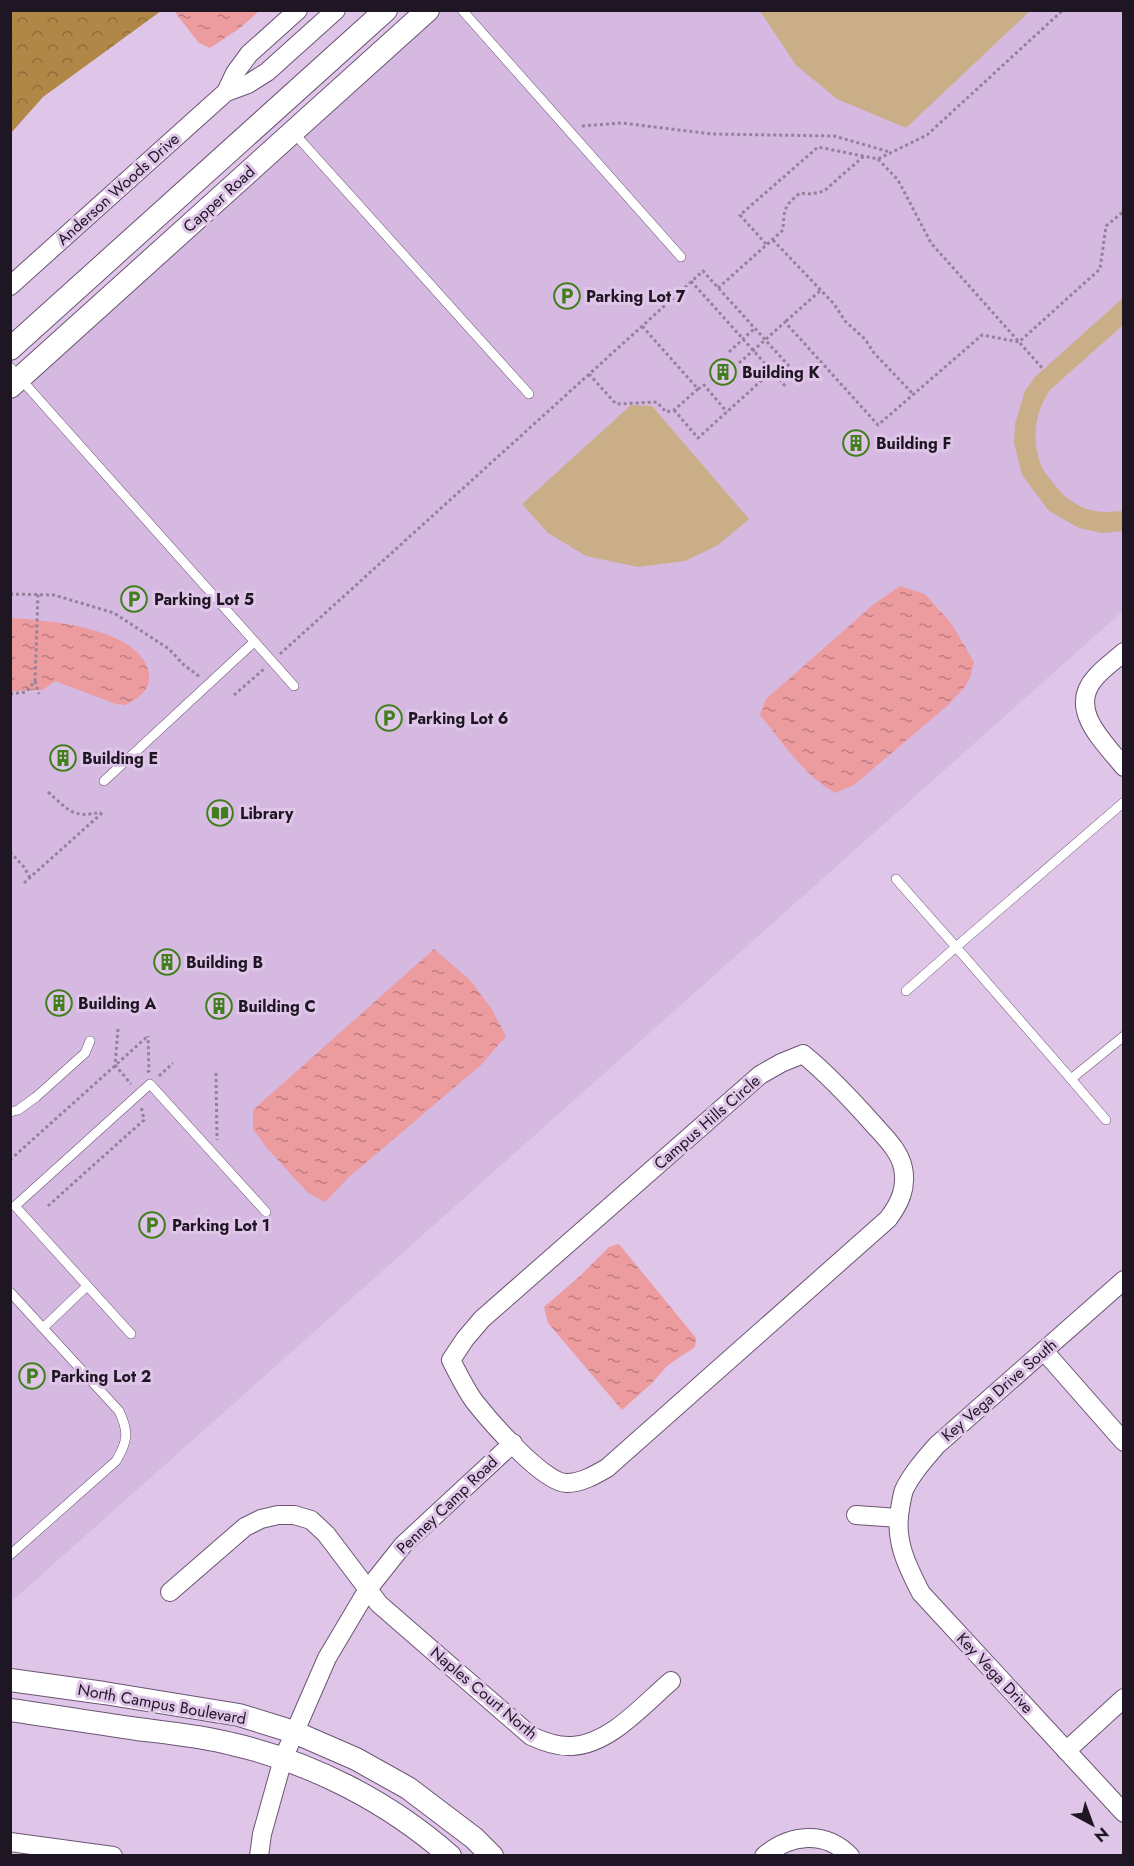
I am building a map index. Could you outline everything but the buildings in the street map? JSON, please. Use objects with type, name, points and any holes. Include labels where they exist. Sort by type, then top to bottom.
[{"type":"street","name":"Anderson Woods Drive","points":[[10,286],[225,92],[249,54],[298,10]]},
{"type":"street","name":"Anderson Woods Drive","points":[[225,92],[248,84],[267,72],[336,10]]},
{"type":"street","name":"Capper Road","points":[[10,349],[386,10]]},
{"type":"street","name":"Capper Road","points":[[14,377],[294,132],[428,10]]},
{"type":"street","points":[[1124,652],[1095,678],[1088,688],[1085,699],[1085,711],[1090,724],[1124,767]]},
{"type":"street","name":"Campus Hills Circle","points":[[803,1054],[841,1087],[893,1146],[903,1166],[904,1185],[899,1204],[888,1220],[606,1468],[588,1478],[566,1484],[546,1474],[529,1461],[513,1443],[475,1401],[462,1383],[451,1360],[465,1339],[482,1319],[760,1075],[803,1054]]},
{"type":"street","name":"Key Vega Drive South","points":[[898,1518],[903,1492],[919,1466],[937,1444],[1124,1280]]},
{"type":"street","points":[[1044,1351],[1124,1442]]},
{"type":"street","name":"Penney Camp Road","points":[[259,1856],[262,1834],[283,1759],[294,1732],[327,1658],[368,1589],[403,1545],[513,1443]]},
{"type":"street","name":"Naples Court North","points":[[170,1592],[245,1527],[261,1519],[278,1515],[294,1515],[311,1520],[326,1534],[379,1604],[531,1736],[547,1743],[570,1747],[592,1743],[612,1732],[671,1681]]},
{"type":"street","points":[[856,1515],[898,1518]]},
{"type":"street","name":"Key Vega Drive","points":[[898,1518],[902,1551],[907,1567],[921,1593],[1124,1813]]},
{"type":"street","name":"North Campus Boulevard","points":[[10,1680],[239,1715],[294,1732],[356,1760],[408,1788],[474,1838],[492,1856]]},
{"type":"street","points":[[1066,1751],[1124,1698]]},
{"type":"street","name":"North Campus Boulevard","points":[[10,1710],[197,1737],[233,1744],[283,1759],[339,1782],[408,1823],[450,1856]]},
{"type":"street","points":[[764,1856],[789,1840],[808,1837],[824,1839],[842,1847],[850,1856]]},
{"type":"street","points":[[10,1842],[113,1856]]},
{"type":"lane","points":[[462,10],[681,257]]},
{"type":"lane","points":[[294,132],[529,394]]},
{"type":"lane","points":[[14,377],[294,686]]},
{"type":"lane","points":[[104,781],[254,642]]},
{"type":"lane","points":[[906,991],[1124,801]]},
{"type":"lane","points":[[896,879],[1106,1120]]},
{"type":"lane","points":[[1071,1079],[1124,1036]]},
{"type":"lane","points":[[10,1112],[18,1110],[44,1090],[85,1053],[90,1041]]},
{"type":"lane","points":[[131,1334],[15,1206],[150,1084],[266,1212]]},
{"type":"lane","points":[[43,1328],[87,1286]]},
{"type":"lane","points":[[10,1292],[119,1411],[127,1428],[125,1446],[116,1461],[10,1555]]},
{"type":"path","points":[[878,159],[927,135],[1063,10]]},
{"type":"path","points":[[566,128],[622,123],[712,134],[834,136],[891,153]]},
{"type":"path","points":[[766,244],[740,215],[818,147],[878,159],[897,180],[931,243],[1043,369]]},
{"type":"path","points":[[718,288],[783,230],[788,204],[800,193],[812,194],[824,191],[864,156]]},
{"type":"path","points":[[1019,342],[1100,269],[1106,226],[1124,211]]},
{"type":"path","points":[[773,240],[834,304],[844,321],[866,339],[874,353],[913,394]]},
{"type":"path","points":[[234,696],[703,271],[798,376]]},
{"type":"path","points":[[691,281],[786,387]]},
{"type":"path","points":[[739,363],[820,291]]},
{"type":"path","points":[[785,322],[878,425],[982,335],[1019,342]]},
{"type":"path","points":[[642,326],[698,389]]},
{"type":"path","points":[[729,352],[755,328]]},
{"type":"path","points":[[674,410],[698,438],[772,371]]},
{"type":"path","points":[[589,374],[616,404],[657,402],[666,412],[674,410],[704,385],[727,412]]},
{"type":"path","points":[[10,594],[54,595],[114,612],[169,649],[184,666],[210,683]]},
{"type":"path","points":[[38,594],[35,681],[39,694]]},
{"type":"path","points":[[10,694],[26,692],[35,681]]},
{"type":"path","points":[[24,883],[103,812],[85,816],[74,814],[48,792]]},
{"type":"path","points":[[10,852],[24,867],[30,878]]},
{"type":"path","points":[[10,1160],[148,1036]]},
{"type":"path","points":[[150,1084],[173,1063]]},
{"type":"path","points":[[216,1073],[218,1158]]},
{"type":"shaded area","points":[[429,11],[1123,11],[1123,611],[11,1602],[10,388]]},
{"type":"shaded area","points":[[760,11],[1030,11],[906,128],[837,99],[796,65]]},
{"type":"shaded area","points":[[1123,298],[1123,325],[1050,390],[1041,407],[1035,436],[1041,465],[1061,492],[1073,502],[1087,509],[1100,512],[1123,511],[1123,531],[1102,533],[1079,528],[1049,511],[1022,475],[1014,443],[1015,424],[1025,391],[1035,377]]},
{"type":"shaded area","points":[[631,405],[652,406],[749,519],[718,545],[685,561],[638,567],[586,556],[548,533],[522,504]]},
{"type":"green space","points":[[11,10],[161,11],[43,97],[11,133]]},
{"type":"water","points":[[174,11],[259,11],[240,28],[210,48],[199,43]]},
{"type":"water","points":[[900,586],[925,594],[951,623],[974,662],[971,675],[965,687],[947,706],[854,785],[835,793],[803,768],[760,715],[766,699],[874,604]]},
{"type":"water","points":[[10,618],[69,624],[112,637],[130,646],[143,658],[149,674],[146,689],[139,697],[125,705],[116,704],[55,681],[43,690],[11,691]]},
{"type":"water","points":[[434,949],[470,980],[491,1008],[506,1036],[481,1065],[349,1177],[325,1202],[307,1192],[266,1147],[253,1129],[253,1110]]},
{"type":"water","points":[[619,1244],[696,1338],[695,1347],[668,1365],[622,1410],[548,1323],[544,1307],[609,1247]]},
{"type":"place","name":"Parking Lot 7","points":[[567,296]]},
{"type":"place","name":"Building K","points":[[723,372]]},
{"type":"place","name":"Building F","points":[[856,443]]},
{"type":"place","name":"Parking Lot 5","points":[[134,599]]},
{"type":"place","name":"Parking Lot 6","points":[[389,718]]},
{"type":"place","name":"Building E","points":[[63,758]]},
{"type":"place","name":"Library","points":[[220,813]]},
{"type":"place","name":"Building B","points":[[167,962]]},
{"type":"place","name":"Building A","points":[[59,1003]]},
{"type":"place","name":"Building C","points":[[219,1006]]},
{"type":"place","name":"Parking Lot 1","points":[[152,1225]]},
{"type":"place","name":"Parking Lot 2","points":[[32,1376]]}]
